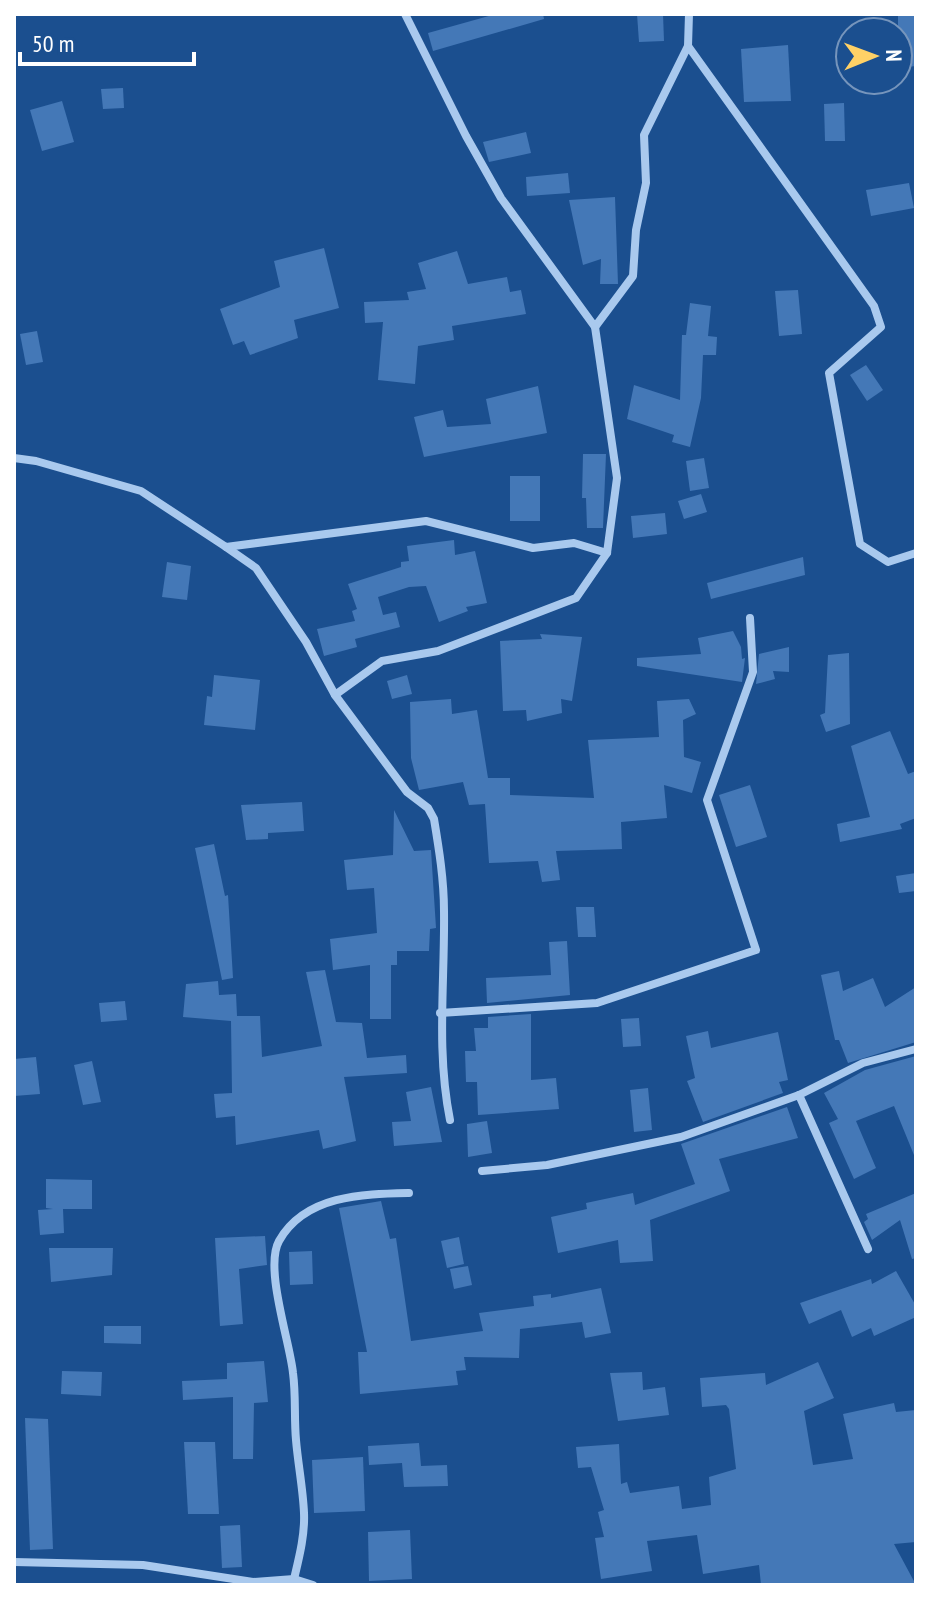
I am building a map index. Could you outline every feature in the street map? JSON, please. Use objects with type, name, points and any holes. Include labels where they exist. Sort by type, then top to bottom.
[{"type":"street","points":[[335,695],[382,661],[438,651],[576,598],[607,553],[617,478],[595,327],[501,198],[405,14]]},
{"type":"street","points":[[595,327],[633,276],[646,183],[644,135],[688,46],[689,14]]},
{"type":"street","points":[[688,46],[874,306],[881,327],[829,373],[860,544],[888,562],[916,553]]},
{"type":"street","points":[[14,458],[141,491],[256,568],[306,642],[335,695],[407,792],[428,808],[434,819],[444,907],[440,1013],[444,1089],[450,1120]]},
{"type":"street","points":[[226,547],[426,521],[533,548],[574,543],[607,553]]},
{"type":"street","points":[[440,1013],[597,1003],[756,950],[707,800],[753,672],[750,618]]},
{"type":"street","points":[[482,1171],[547,1165],[681,1137],[799,1095],[863,1063],[916,1049]]},
{"type":"street","points":[[799,1095],[868,1249]]},
{"type":"street","points":[[294,1579],[304,1513],[293,1371],[282,1325],[275,1259],[277,1244],[287,1229],[312,1209],[333,1200],[366,1194],[409,1193]]},
{"type":"street","points":[[14,1562],[143,1565],[253,1582],[294,1579],[313,1585]]},
{"type":"building","points":[[496,14],[543,14],[544,19],[433,51],[428,33]]},
{"type":"building","points":[[637,14],[663,14],[664,41],[639,42]]},
{"type":"building","points":[[916,14],[916,66],[914,16],[898,16]]},
{"type":"building","points":[[788,45],[791,101],[744,102],[741,49]]},
{"type":"building","points":[[123,88],[124,108],[103,109],[101,89]]},
{"type":"building","points":[[62,101],[74,142],[42,151],[30,110]]},
{"type":"building","points":[[844,103],[845,141],[825,141],[824,104]]},
{"type":"building","points":[[526,132],[531,153],[489,162],[483,142]]},
{"type":"building","points":[[568,173],[570,193],[527,196],[526,177]]},
{"type":"building","points":[[909,183],[914,208],[871,216],[866,190]]},
{"type":"building","points":[[615,197],[618,284],[600,284],[601,259],[583,265],[569,200]]},
{"type":"building","points":[[324,248],[339,308],[294,320],[298,338],[250,355],[244,341],[233,345],[220,309],[280,287],[274,261]]},
{"type":"building","points":[[457,251],[468,284],[507,277],[510,292],[521,290],[526,314],[452,326],[454,340],[418,346],[415,384],[378,380],[383,322],[365,323],[364,302],[409,300],[407,292],[426,289],[418,263]]},
{"type":"building","points":[[798,290],[802,334],[779,336],[775,291]]},
{"type":"building","points":[[690,303],[711,306],[708,336],[717,337],[716,355],[703,355],[701,398],[690,447],[672,442],[674,435],[627,419],[634,385],[680,400],[682,335],[686,335]]},
{"type":"building","points":[[37,331],[43,362],[26,365],[20,334]]},
{"type":"building","points":[[866,365],[883,390],[867,401],[850,375]]},
{"type":"building","points":[[538,386],[547,433],[424,457],[414,417],[443,410],[447,427],[491,424],[486,399]]},
{"type":"building","points":[[583,454],[606,454],[603,528],[587,528],[586,498],[582,498]]},
{"type":"building","points":[[704,458],[709,488],[690,491],[686,461]]},
{"type":"building","points":[[510,476],[540,476],[540,521],[510,521]]},
{"type":"building","points":[[701,494],[707,512],[684,519],[678,501]]},
{"type":"building","points":[[665,513],[667,534],[633,538],[631,516]]},
{"type":"building","points":[[454,540],[455,555],[475,551],[487,603],[466,607],[468,611],[439,622],[426,586],[409,587],[378,597],[383,615],[396,612],[400,627],[355,639],[357,647],[324,656],[317,629],[355,621],[352,611],[357,609],[348,584],[401,567],[401,562],[409,561],[407,546]]},
{"type":"building","points":[[803,557],[805,575],[711,599],[707,583]]},
{"type":"building","points":[[167,562],[191,566],[187,600],[162,597]]},
{"type":"building","points":[[733,631],[741,647],[742,659],[745,658],[742,682],[637,666],[637,658],[701,654],[698,638]]},
{"type":"building","points":[[540,634],[582,637],[572,701],[561,699],[562,713],[527,721],[526,710],[503,711],[500,641],[542,639]]},
{"type":"building","points":[[789,647],[789,672],[773,671],[775,679],[756,684],[759,654]]},
{"type":"building","points":[[849,653],[850,724],[826,732],[820,715],[825,713],[828,655]]},
{"type":"building","points":[[214,675],[260,680],[255,730],[204,725],[207,696],[212,697]]},
{"type":"building","points":[[407,675],[412,694],[392,699],[387,681]]},
{"type":"building","points":[[451,699],[452,714],[477,710],[488,778],[510,778],[510,795],[594,798],[588,740],[659,737],[657,701],[689,699],[696,714],[683,720],[684,757],[701,762],[692,793],[664,785],[667,818],[621,822],[622,849],[556,851],[560,880],[542,882],[538,861],[489,863],[485,804],[469,805],[463,782],[419,790],[411,758],[410,702]]},
{"type":"building","points":[[890,731],[908,774],[916,771],[916,818],[900,824],[902,829],[840,842],[837,824],[870,817],[851,746]]},
{"type":"building","points":[[750,785],[767,837],[736,847],[719,795]]},
{"type":"building","points":[[302,802],[304,831],[268,833],[268,839],[246,840],[241,805]]},
{"type":"building","points":[[394,810],[414,851],[431,850],[436,928],[430,929],[429,951],[397,951],[397,965],[391,965],[391,1019],[370,1019],[370,965],[333,970],[330,939],[377,933],[374,888],[347,890],[344,860],[393,855]]},
{"type":"building","points":[[214,844],[225,896],[228,895],[233,978],[222,980],[195,848]]},
{"type":"building","points":[[916,873],[916,891],[899,893],[896,876]]},
{"type":"building","points":[[576,907],[594,907],[596,937],[578,937]]},
{"type":"building","points":[[567,941],[570,995],[487,1003],[486,978],[551,975],[549,942]]},
{"type":"building","points":[[325,970],[336,1022],[362,1023],[367,1058],[406,1055],[407,1073],[344,1077],[356,1141],[323,1149],[319,1130],[236,1145],[235,1116],[216,1118],[214,1094],[232,1093],[231,1021],[183,1017],[186,984],[218,981],[219,995],[236,994],[237,1016],[260,1016],[262,1057],[322,1046],[306,972]]},
{"type":"building","points":[[839,971],[843,991],[873,978],[885,1007],[916,987],[916,1042],[848,1063],[839,1040],[835,1040],[821,975]]},
{"type":"building","points":[[125,1001],[127,1020],[101,1022],[99,1003]]},
{"type":"building","points":[[531,1014],[531,1080],[556,1078],[559,1109],[478,1115],[477,1082],[466,1082],[465,1051],[476,1051],[474,1028],[488,1028],[488,1017]]},
{"type":"building","points":[[639,1018],[641,1046],[623,1047],[621,1019]]},
{"type":"building","points":[[708,1031],[711,1048],[778,1032],[788,1080],[779,1082],[783,1093],[703,1122],[687,1081],[695,1078],[686,1036]]},
{"type":"building","points":[[916,1056],[916,1160],[894,1106],[856,1121],[876,1168],[854,1179],[829,1123],[838,1119],[824,1093],[865,1070]]},
{"type":"building","points":[[36,1057],[40,1094],[14,1096],[14,1059]]},
{"type":"building","points":[[92,1061],[101,1102],[83,1105],[74,1065]]},
{"type":"building","points":[[431,1087],[442,1142],[394,1146],[392,1122],[411,1121],[406,1092]]},
{"type":"building","points":[[648,1088],[652,1130],[634,1132],[630,1090]]},
{"type":"building","points":[[787,1107],[798,1138],[719,1159],[730,1191],[650,1220],[653,1261],[620,1263],[618,1240],[558,1253],[551,1217],[587,1209],[586,1203],[633,1193],[635,1205],[695,1184],[681,1144]]},
{"type":"building","points":[[487,1121],[492,1153],[468,1157],[467,1124]]},
{"type":"building","points":[[46,1179],[92,1180],[92,1209],[63,1209],[64,1233],[40,1235],[38,1210],[53,1209],[46,1208]]},
{"type":"building","points":[[916,1193],[916,1258],[912,1259],[900,1220],[872,1240],[864,1222],[868,1219],[866,1214]]},
{"type":"building","points":[[381,1201],[390,1239],[396,1238],[411,1341],[483,1331],[479,1313],[534,1306],[533,1296],[551,1294],[551,1298],[601,1288],[611,1333],[585,1338],[582,1322],[520,1329],[519,1358],[464,1357],[466,1370],[456,1371],[458,1385],[360,1394],[358,1352],[367,1352],[339,1208]]},
{"type":"building","points":[[265,1236],[267,1265],[239,1269],[243,1324],[220,1326],[215,1238]]},
{"type":"building","points":[[459,1237],[464,1264],[447,1268],[441,1241]]},
{"type":"building","points":[[49,1248],[113,1248],[112,1275],[51,1282]]},
{"type":"building","points":[[312,1251],[313,1284],[290,1285],[289,1252]]},
{"type":"building","points":[[468,1266],[472,1285],[454,1289],[450,1269]]},
{"type":"building","points":[[896,1271],[916,1306],[916,1317],[874,1336],[871,1328],[852,1337],[841,1310],[809,1324],[800,1303],[871,1279],[872,1284]]},
{"type":"building","points":[[104,1326],[141,1326],[141,1344],[104,1343]]},
{"type":"building","points":[[264,1361],[268,1402],[254,1403],[253,1459],[233,1459],[233,1397],[183,1400],[182,1381],[227,1379],[227,1363]]},
{"type":"building","points":[[818,1362],[834,1398],[804,1411],[813,1465],[853,1459],[843,1414],[894,1403],[896,1412],[916,1410],[916,1542],[894,1544],[916,1585],[761,1585],[759,1565],[703,1574],[697,1535],[647,1541],[652,1571],[601,1579],[595,1538],[604,1537],[598,1512],[604,1510],[591,1467],[578,1468],[576,1447],[619,1444],[621,1484],[627,1482],[630,1493],[679,1486],[682,1509],[711,1505],[709,1477],[736,1469],[729,1409],[726,1405],[702,1407],[700,1378],[765,1373],[766,1385]]},
{"type":"building","points":[[62,1371],[102,1372],[101,1396],[61,1394]]},
{"type":"building","points":[[642,1372],[643,1390],[665,1387],[669,1415],[618,1421],[610,1373]]},
{"type":"building","points":[[25,1418],[48,1419],[53,1549],[30,1550]]},
{"type":"building","points":[[184,1442],[215,1442],[219,1514],[188,1514]]},
{"type":"building","points":[[419,1443],[421,1466],[447,1465],[448,1486],[404,1487],[402,1463],[369,1465],[368,1446]]},
{"type":"building","points":[[363,1457],[365,1511],[314,1513],[312,1460]]},
{"type":"building","points":[[240,1525],[242,1567],[222,1568],[220,1526]]},
{"type":"building","points":[[410,1530],[412,1579],[369,1581],[368,1532]]}]
